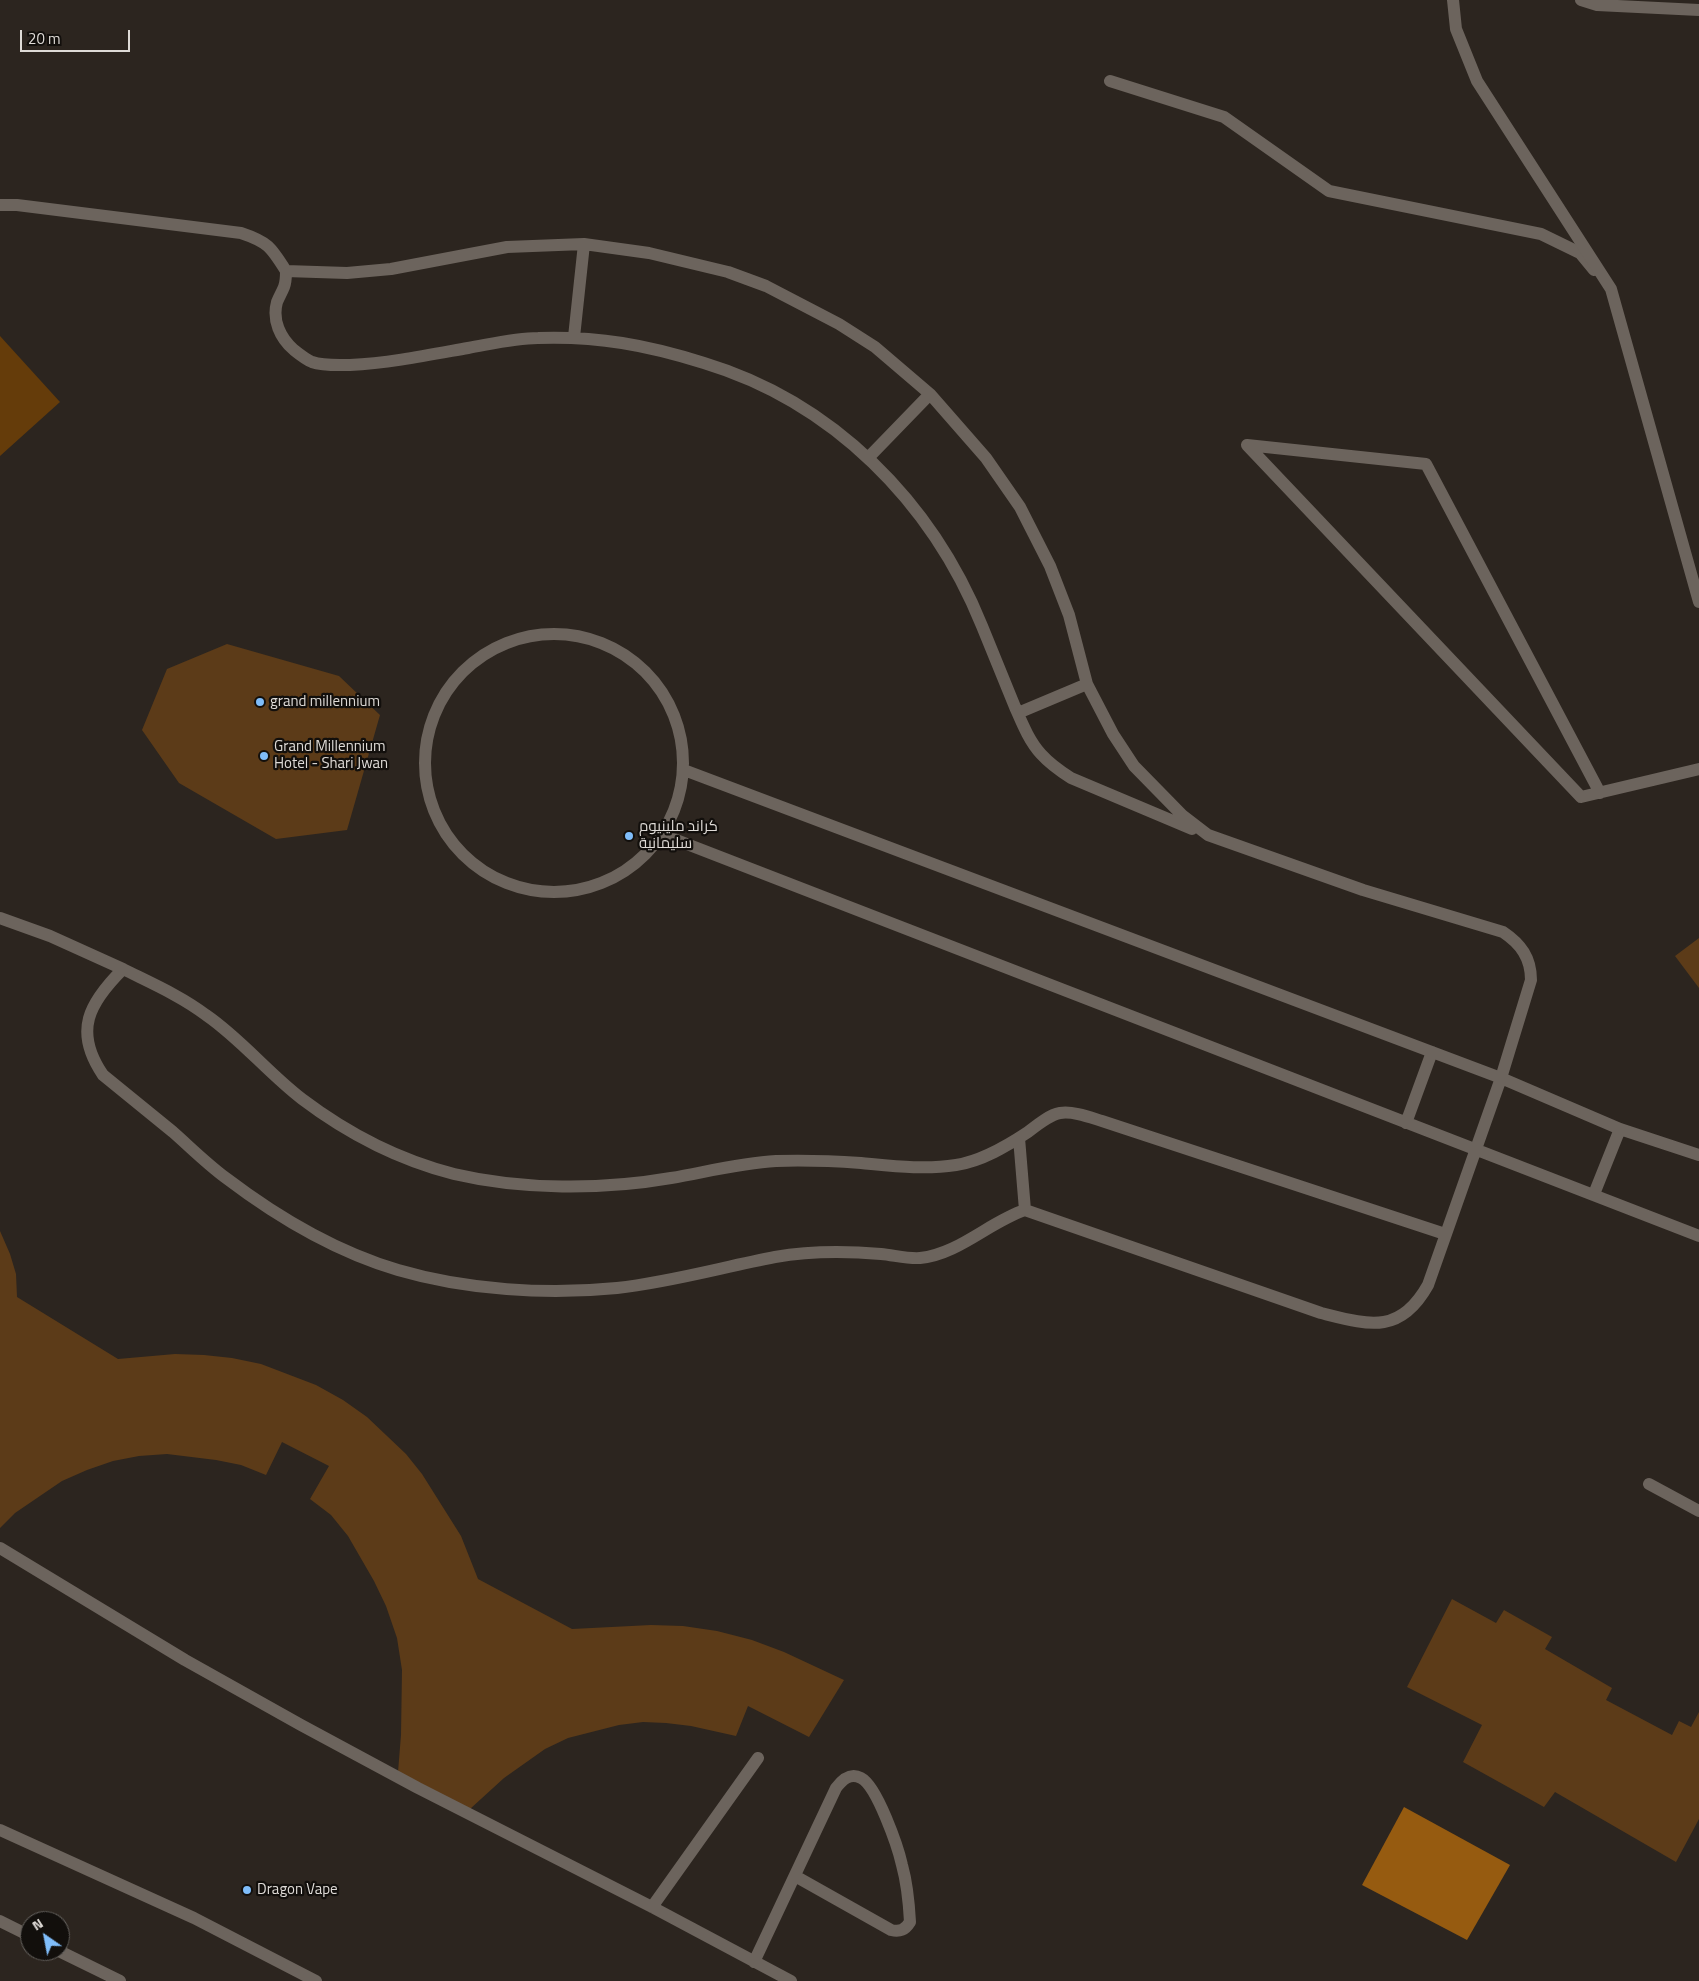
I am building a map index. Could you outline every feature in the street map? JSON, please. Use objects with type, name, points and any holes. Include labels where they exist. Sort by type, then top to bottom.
[{"type":"street","points":[[1453,0],[1456,29],[1477,81],[1611,289],[1699,602]]},
{"type":"street","points":[[1581,0],[1597,5],[1699,10]]},
{"type":"street","points":[[1110,81],[1224,117],[1330,191],[1541,234],[1580,254],[1611,289]]},
{"type":"street","points":[[0,205],[55,210],[241,234],[259,239],[271,248],[286,271],[284,286],[277,303],[276,322],[281,336],[294,350],[313,362],[334,365],[371,364],[509,340],[595,338],[676,354],[720,368],[786,396],[810,412],[868,458],[918,510],[958,572],[1031,740],[1040,753],[1055,767],[1071,778],[1208,835],[1363,890],[1498,931],[1520,946],[1527,957],[1531,969],[1531,980],[1501,1078],[1428,1285],[1420,1300],[1407,1312],[1393,1320],[1375,1324],[1320,1313],[1025,1210],[1008,1216],[961,1244],[941,1253],[920,1258],[851,1252],[788,1255],[695,1275],[617,1288],[547,1291],[465,1285],[398,1270],[332,1244],[276,1212],[225,1178],[103,1074],[93,1060],[88,1046],[87,1031],[89,1017],[103,988],[122,969]]},
{"type":"street","points":[[286,271],[356,272],[418,265],[507,247],[584,244],[649,253],[728,272],[766,286],[846,329],[875,348],[930,394],[986,458],[1020,507],[1050,566],[1070,614],[1087,684],[1113,734],[1134,766],[1182,815],[1208,835]]},
{"type":"street","points":[[574,337],[584,244]]},
{"type":"street","points":[[868,458],[930,394]]},
{"type":"street","points":[[1600,793],[1426,464],[1247,445],[1581,797],[1600,793],[1699,769]]},
{"type":"street","points":[[548,634],[591,638],[630,658],[661,688],[679,727],[684,770],[675,811],[653,847],[621,874],[582,890],[541,892],[500,881],[466,858],[445,831],[440,824],[426,785],[426,742],[441,700],[468,666],[505,643],[548,634]]},
{"type":"street","points":[[1018,713],[1087,684]]},
{"type":"street","points":[[684,770],[1501,1078],[1620,1129],[1699,1155]]},
{"type":"street","points":[[660,834],[1699,1236]]},
{"type":"street","points":[[0,918],[66,943],[182,999],[205,1013],[227,1030],[302,1099],[342,1126],[383,1149],[421,1164],[454,1174],[495,1181],[594,1186],[670,1178],[732,1165],[775,1161],[809,1160],[910,1168],[938,1167],[976,1160],[1019,1138],[1059,1113],[1088,1117],[1445,1234]]},
{"type":"street","points":[[1406,1122],[1432,1052]]},
{"type":"street","points":[[1594,1194],[1620,1129]]},
{"type":"street","points":[[1019,1138],[1025,1210]]},
{"type":"street","points":[[1649,1484],[1699,1511]]},
{"type":"street","points":[[0,1548],[185,1660],[300,1725],[791,1981]]},
{"type":"street","points":[[652,1907],[758,1758]]},
{"type":"street","points":[[754,1962],[794,1876],[836,1788],[842,1780],[851,1776],[861,1778],[868,1784],[894,1837],[906,1884],[910,1922],[902,1930],[897,1932],[891,1930],[794,1876]]},
{"type":"street","points":[[0,1830],[194,1918],[316,1981]]},
{"type":"street","points":[[0,1922],[20,1931]]},
{"type":"street","points":[[70,1956],[120,1981]]},
{"type":"shaded area","points":[[0,336],[60,402],[0,456]]},
{"type":"shaded area","points":[[1404,1807],[1510,1865],[1467,1940],[1362,1885]]},
{"type":"building","name":"Grand Millennium Hotel - Shari Jwan","points":[[227,644],[339,676],[380,715],[347,830],[276,839],[179,783],[142,730],[167,669]]},
{"type":"building","points":[[1699,938],[1699,988],[1675,956]]},
{"type":"building","points":[[0,1231],[16,1274],[17,1297],[118,1359],[175,1354],[204,1355],[261,1364],[316,1385],[343,1400],[367,1417],[406,1454],[422,1474],[461,1536],[478,1579],[572,1629],[651,1625],[683,1626],[717,1631],[752,1640],[784,1652],[844,1680],[809,1737],[748,1706],[736,1736],[691,1726],[666,1723],[643,1722],[619,1725],[568,1738],[545,1749],[504,1778],[470,1809],[398,1772],[401,1735],[402,1670],[397,1638],[386,1606],[374,1581],[348,1536],[331,1515],[310,1499],[329,1466],[282,1442],[266,1475],[241,1465],[216,1460],[167,1454],[139,1456],[113,1461],[62,1481],[15,1513],[0,1528]]},
{"type":"building","points":[[1452,1599],[1496,1623],[1504,1610],[1552,1637],[1545,1649],[1612,1688],[1606,1700],[1672,1735],[1679,1721],[1691,1727],[1699,1712],[1699,1819],[1676,1862],[1555,1792],[1544,1807],[1463,1762],[1482,1725],[1407,1687]]},
{"type":"place","name":"grand millennium","points":[[260,702]]},
{"type":"place","name":"Grand Millennium Hotel - Shari Jwan","points":[[264,756]]},
{"type":"place","name":"كراند ملينيوم سليمانية","points":[[629,836]]},
{"type":"place","name":"Dragon Vape","points":[[247,1890]]}]
